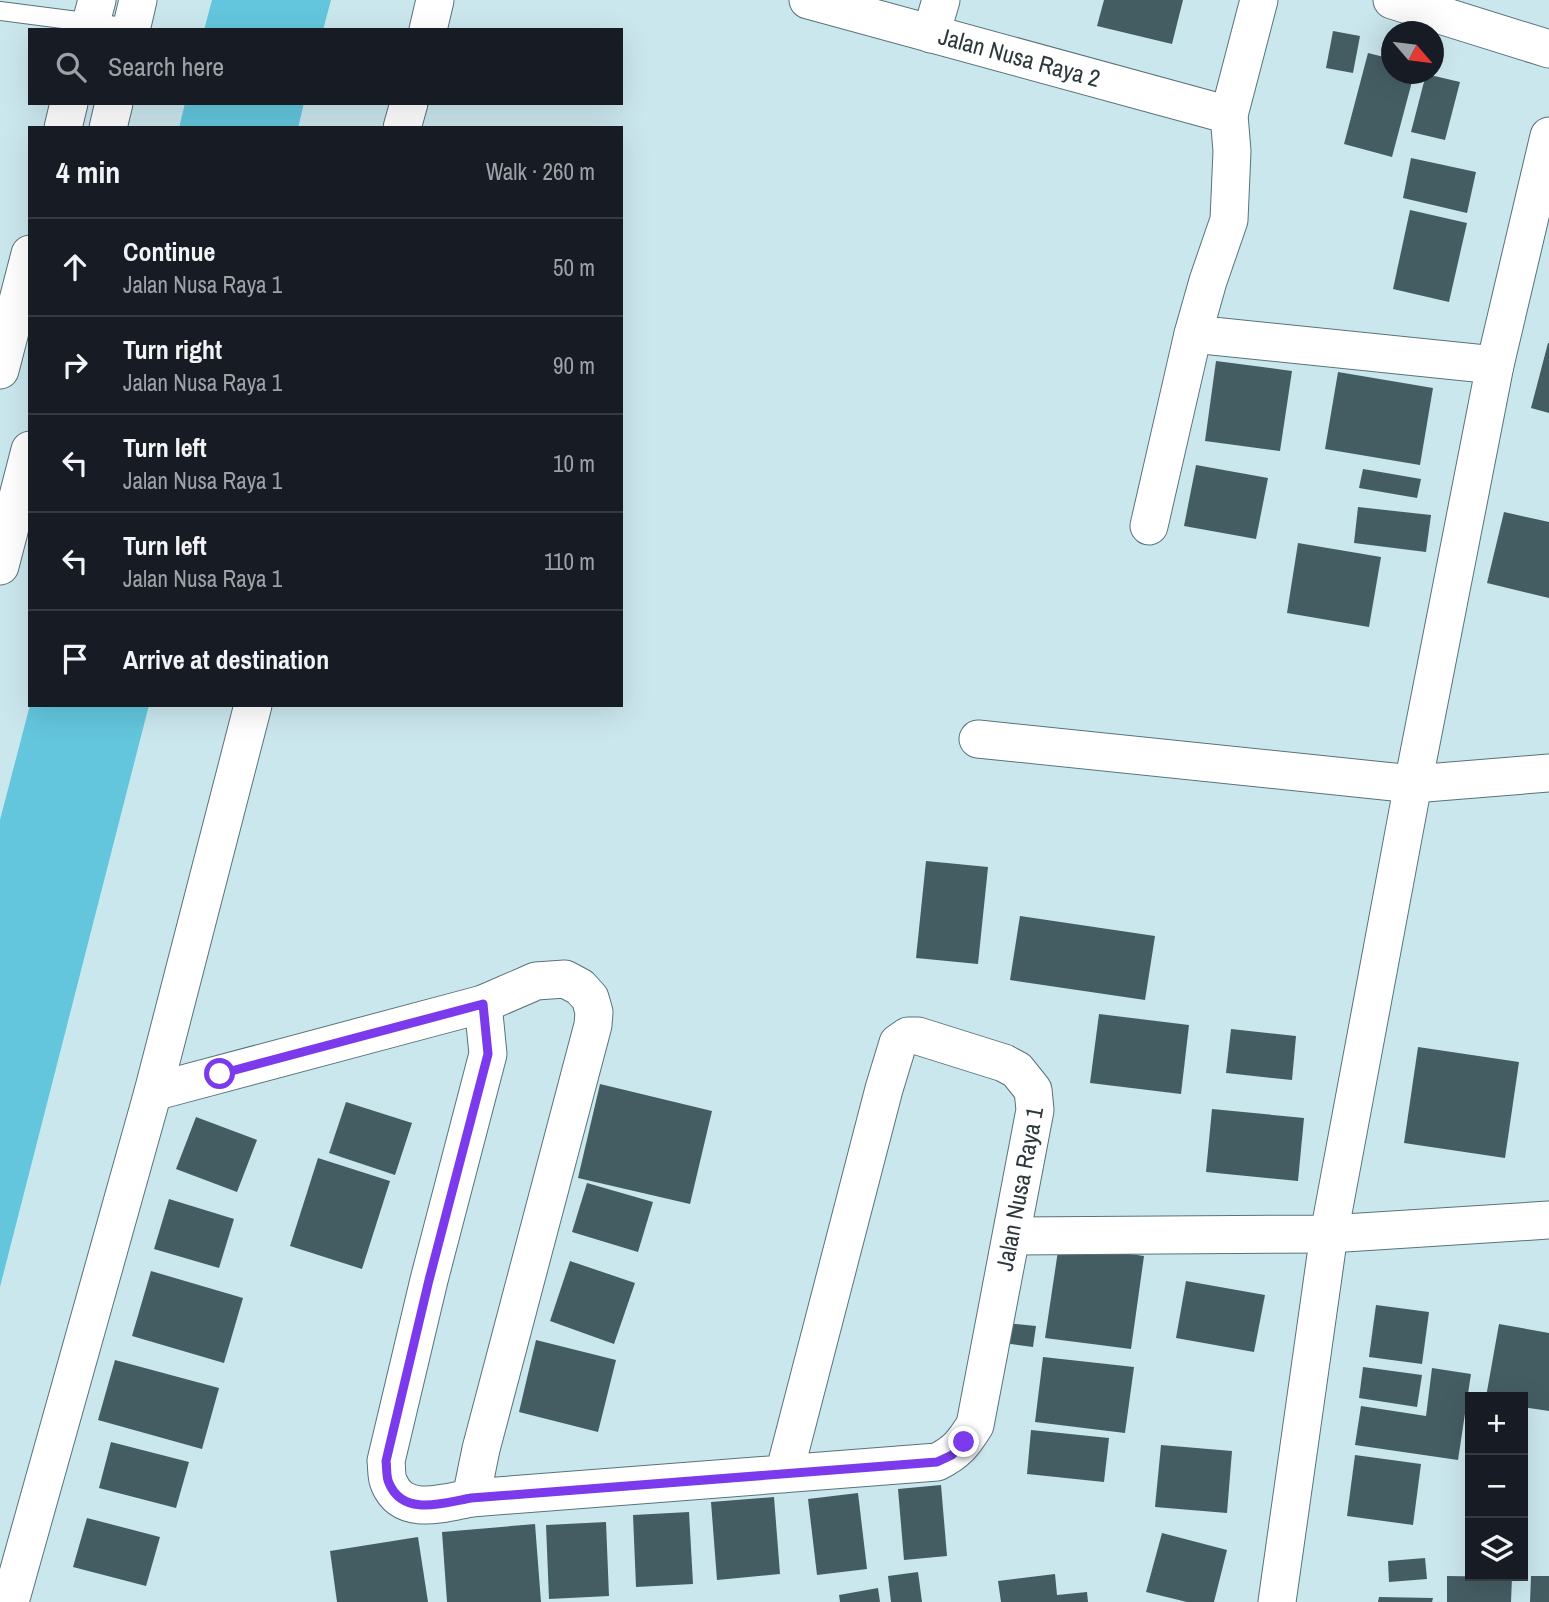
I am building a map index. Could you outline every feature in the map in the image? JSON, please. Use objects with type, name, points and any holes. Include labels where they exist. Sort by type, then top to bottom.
[{"type":"street","points":[[428,28],[435,0]]},
{"type":"street","name":"Jalan Nusa Raya 2","points":[[808,0],[936,17],[1229,114]]},
{"type":"street","points":[[1149,526],[1193,334],[1229,220],[1232,151],[1229,114],[1259,0]]},
{"type":"street","points":[[1392,0],[1549,49]]},
{"type":"street","points":[[63,126],[69,105]]},
{"type":"street","points":[[108,126],[114,105]]},
{"type":"street","points":[[403,126],[408,105]]},
{"type":"street","points":[[1277,1602],[1329,1234],[1495,365],[1549,136]]},
{"type":"street","points":[[0,370],[21,322],[28,269]]},
{"type":"street","points":[[1193,334],[1495,365]]},
{"type":"street","points":[[0,566],[28,458]]},
{"type":"street","points":[[10,1602],[153,1092],[252,707]]},
{"type":"street","points":[[978,739],[1413,784],[1549,773]]},
{"type":"street","points":[[153,1092],[483,1004],[536,981],[565,979],[580,987],[590,998],[594,1012],[593,1025],[481,1449],[471,1498]]},
{"type":"street","name":"Jalan Nusa Raya 1","points":[[483,1004],[488,1054],[429,1280],[386,1461],[388,1482],[396,1495],[412,1504],[428,1506],[471,1498],[784,1474],[937,1462],[952,1455],[975,1425],[1035,1110],[1033,1090],[1017,1070],[1004,1063],[918,1036],[908,1036],[898,1043],[784,1474]]},
{"type":"street","points":[[1012,1236],[1329,1234],[1549,1220]]},
{"type":"lane","points":[[0,11],[133,19]]},
{"type":"water","points":[[212,0],[331,0],[324,28],[205,28]]},
{"type":"water","points":[[185,105],[304,105],[298,126],[179,126]]},
{"type":"water","points":[[29,707],[148,707],[0,1287],[0,820]]},
{"type":"building","points":[[1104,0],[1183,0],[1172,44],[1097,26]]},
{"type":"building","points":[[1333,31],[1360,36],[1353,73],[1326,68]]},
{"type":"building","points":[[1368,53],[1381,56],[1381,84],[1411,84],[1392,157],[1344,144]]},
{"type":"building","points":[[1444,78],[1460,82],[1445,140],[1411,132],[1423,84],[1444,84]]},
{"type":"building","points":[[1411,158],[1476,172],[1467,213],[1403,198]]},
{"type":"building","points":[[1410,210],[1467,223],[1449,302],[1393,289]]},
{"type":"building","points":[[1549,343],[1549,413],[1531,408]]},
{"type":"building","points":[[1216,361],[1292,371],[1280,451],[1205,441]]},
{"type":"building","points":[[1338,372],[1433,388],[1420,465],[1325,449]]},
{"type":"building","points":[[1196,465],[1268,478],[1256,539],[1184,526]]},
{"type":"building","points":[[1363,469],[1421,479],[1417,498],[1359,488]]},
{"type":"building","points":[[1358,507],[1431,515],[1426,552],[1354,543]]},
{"type":"building","points":[[1504,512],[1549,522],[1549,598],[1487,583]]},
{"type":"building","points":[[1298,543],[1381,557],[1369,627],[1287,613]]},
{"type":"building","points":[[926,861],[988,867],[978,964],[916,958]]},
{"type":"building","points":[[1020,916],[1155,936],[1145,1000],[1010,980]]},
{"type":"building","points":[[1099,1014],[1189,1025],[1181,1094],[1090,1083]]},
{"type":"building","points":[[1231,1029],[1296,1036],[1292,1080],[1226,1073]]},
{"type":"building","points":[[1418,1047],[1519,1062],[1505,1158],[1404,1143]]},
{"type":"building","points":[[600,1084],[712,1111],[690,1204],[578,1178]]},
{"type":"building","points":[[346,1102],[412,1123],[395,1175],[329,1153]]},
{"type":"building","points":[[1212,1109],[1304,1118],[1298,1181],[1206,1172]]},
{"type":"building","points":[[196,1117],[257,1140],[237,1192],[176,1169]]},
{"type":"building","points":[[318,1158],[390,1181],[362,1269],[290,1246]]},
{"type":"building","points":[[587,1183],[653,1202],[638,1252],[572,1232]]},
{"type":"building","points":[[169,1199],[234,1219],[219,1268],[154,1249]]},
{"type":"building","points":[[1059,1244],[1144,1256],[1131,1349],[1045,1338]]},
{"type":"building","points":[[570,1261],[635,1283],[614,1344],[550,1321]]},
{"type":"building","points":[[151,1271],[243,1298],[224,1363],[132,1336]]},
{"type":"building","points":[[1186,1281],[1265,1295],[1254,1352],[1176,1338]]},
{"type":"building","points":[[1376,1305],[1429,1312],[1422,1364],[1369,1357]]},
{"type":"building","points":[[1007,1323],[1036,1326],[1033,1347],[1004,1343]]},
{"type":"building","points":[[1499,1324],[1549,1333],[1549,1411],[1528,1408],[1528,1392],[1487,1392]]},
{"type":"building","points":[[536,1340],[616,1360],[598,1432],[519,1412]]},
{"type":"building","points":[[1043,1357],[1134,1367],[1125,1433],[1035,1422]]},
{"type":"building","points":[[115,1360],[219,1388],[202,1449],[98,1420]]},
{"type":"building","points":[[1363,1367],[1422,1375],[1417,1407],[1359,1398]]},
{"type":"building","points":[[1432,1368],[1471,1374],[1468,1392],[1465,1392],[1465,1414],[1458,1460],[1355,1445],[1361,1406],[1426,1416]]},
{"type":"building","points":[[1031,1430],[1109,1438],[1104,1482],[1027,1474]]},
{"type":"building","points":[[111,1442],[189,1462],[176,1508],[99,1488]]},
{"type":"building","points":[[1161,1445],[1232,1451],[1227,1513],[1155,1507]]},
{"type":"building","points":[[1355,1455],[1421,1464],[1413,1525],[1347,1516]]},
{"type":"building","points":[[941,1485],[947,1556],[904,1560],[898,1489]]},
{"type":"building","points":[[858,1493],[867,1569],[817,1575],[808,1499]]},
{"type":"building","points":[[774,1497],[780,1574],[717,1580],[711,1502]]},
{"type":"building","points":[[689,1512],[693,1584],[636,1587],[633,1515]]},
{"type":"building","points":[[87,1518],[160,1537],[146,1586],[73,1567]]},
{"type":"building","points":[[606,1522],[609,1596],[549,1599],[546,1525]]},
{"type":"building","points":[[535,1524],[541,1602],[447,1602],[442,1532]]},
{"type":"building","points":[[1162,1533],[1227,1550],[1214,1602],[1187,1602],[1146,1592]]},
{"type":"building","points":[[418,1537],[428,1602],[337,1602],[330,1551]]},
{"type":"building","points":[[1425,1558],[1427,1579],[1389,1582],[1388,1561]]},
{"type":"building","points":[[918,1572],[922,1602],[891,1602],[888,1576]]},
{"type":"building","points":[[1055,1574],[1057,1595],[1087,1592],[1088,1602],[1001,1602],[998,1581]]},
{"type":"building","points":[[1447,1576],[1465,1576],[1465,1581],[1512,1581],[1511,1602],[1447,1602]]},
{"type":"building","points":[[1531,1576],[1549,1576],[1549,1602],[1530,1602]]},
{"type":"building","points":[[878,1588],[880,1602],[840,1602],[839,1595]]},
{"type":"building","points":[[1379,1597],[1433,1598],[1432,1602],[1378,1602]]},
{"type":"route","points":[[220,1074],[483,1004],[488,1054],[429,1280],[386,1461],[388,1482],[396,1495],[412,1504],[428,1506],[471,1498],[937,1462],[952,1455],[964,1442]]}]
